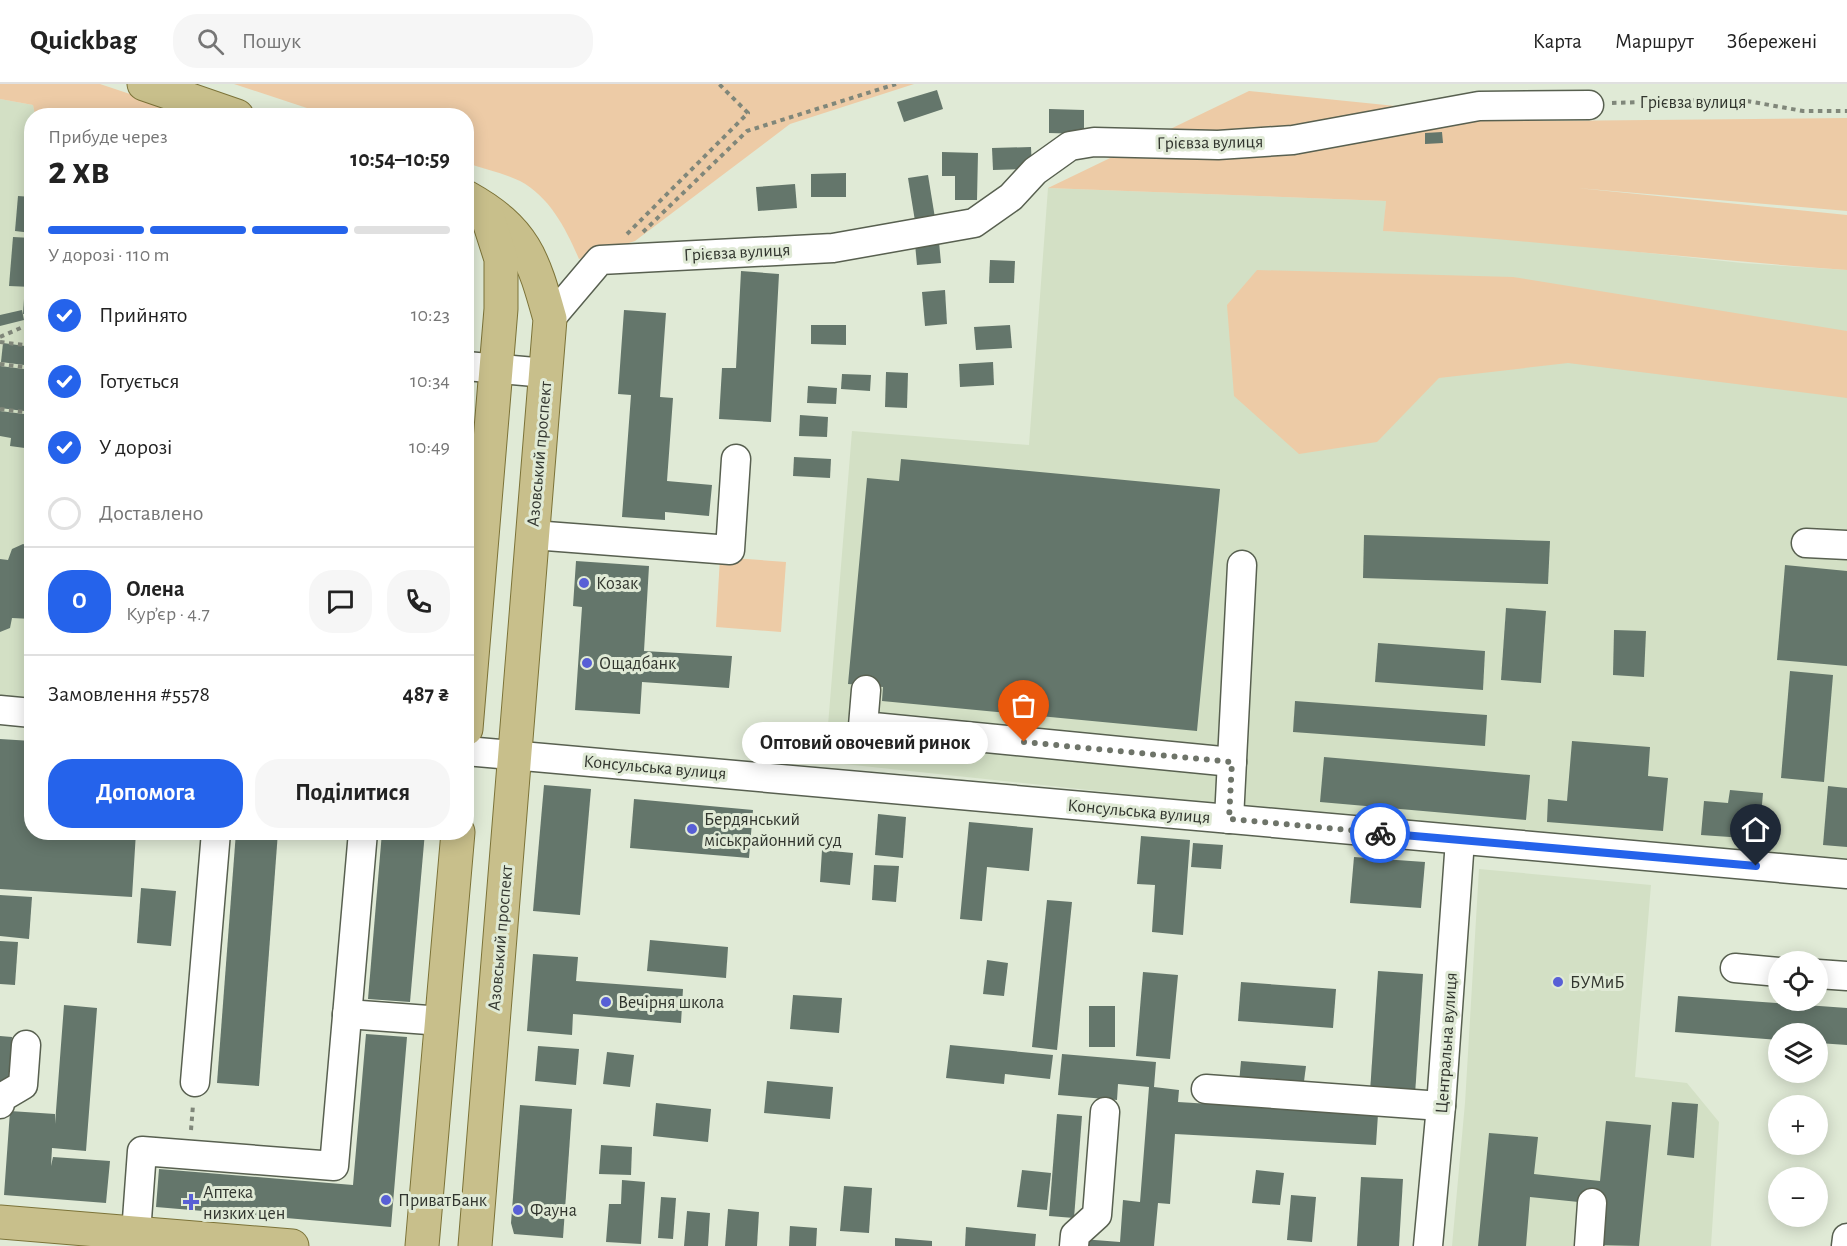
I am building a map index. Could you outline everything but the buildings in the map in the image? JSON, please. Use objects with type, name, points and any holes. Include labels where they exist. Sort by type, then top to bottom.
[{"type":"main road","points":[[144,84],[214,108]]},
{"type":"main road","name":"Азовський проспект","points":[[475,1246],[550,319],[536,266],[513,231],[476,202]]},
{"type":"main road","name":"Азовський проспект","points":[[474,538],[481,367],[501,309],[501,259],[476,202]]},
{"type":"main road","points":[[422,1246],[457,840]]},
{"type":"main road","points":[[0,1222],[292,1246]]},
{"type":"street","name":"Грієвза вулиця","points":[[550,319],[600,260],[833,248],[974,223],[1011,197],[1035,171],[1070,146],[1094,142],[1218,145],[1293,140],[1479,106],[1588,105]]},
{"type":"street","points":[[481,367],[546,373]]},
{"type":"street","points":[[533,535],[730,550],[736,459]]},
{"type":"street","points":[[1806,543],[1847,545]]},
{"type":"street","points":[[1229,819],[1242,565]]},
{"type":"street","points":[[866,690],[863,726],[1232,762]]},
{"type":"street","points":[[0,710],[24,712]]},
{"type":"street","name":"Консульська вулиця","points":[[474,752],[1847,874]]},
{"type":"street","points":[[195,1082],[215,840]]},
{"type":"street","points":[[136,1233],[142,1151],[334,1166],[362,840]]},
{"type":"street","name":"Центральна вулиця","points":[[1428,1246],[1442,1106],[1460,840]]},
{"type":"street","points":[[1735,968],[1768,971]]},
{"type":"street","points":[[1828,975],[1847,976]]},
{"type":"street","points":[[347,1014],[442,1022]]},
{"type":"street","points":[[0,1104],[0,1098],[23,1085],[26,1045]]},
{"type":"street","points":[[1206,1089],[1442,1106]]},
{"type":"street","points":[[1074,1246],[1075,1235],[1097,1215],[1106,1112]]},
{"type":"street","points":[[1589,1246],[1592,1203]]},
{"type":"street","points":[[1846,1246],[1847,1238]]},
{"type":"path","points":[[626,236],[748,113],[719,84]]},
{"type":"path","points":[[634,240],[747,130],[896,84]]},
{"type":"path","name":"Грієвза вулиця","points":[[1588,105],[1676,99],[1736,99],[1803,111],[1847,111]]},
{"type":"path","points":[[0,339],[24,327]]},
{"type":"path","points":[[0,339],[24,344]]},
{"type":"path","points":[[0,364],[24,367]]},
{"type":"path","points":[[0,409],[24,412]]},
{"type":"path","points":[[189,1155],[195,1082]]},
{"type":"shaded area","points":[[0,84],[100,84],[172,108],[34,108],[33,105],[0,99]]},
{"type":"shaded area","points":[[234,84],[914,84],[790,124],[635,241],[579,259],[563,225],[540,196],[514,178],[474,165],[474,108],[307,108]]},
{"type":"shaded area","points":[[1249,91],[1544,121],[1847,118],[1847,211],[1577,188],[1847,215],[1847,270],[1383,231],[1386,201],[1048,188]]},
{"type":"shaded area","points":[[0,99],[33,105],[34,108],[24,108],[24,702],[0,700]]},
{"type":"shaded area","points":[[1048,188],[1386,201],[1384,231],[1518,239],[1742,263],[1847,270],[1847,864],[1324,815],[825,762],[852,431],[1029,445]]},
{"type":"shaded area","points":[[1257,270],[1513,277],[1847,331],[1847,398],[1568,363],[1439,378],[1377,442],[1299,454],[1234,396],[1227,305]]},
{"type":"shaded area","points":[[720,557],[786,562],[781,632],[716,627]]},
{"type":"shaded area","name":"БУМиБ","points":[[1479,869],[1651,885],[1635,1077],[1687,1083],[1719,1122],[1711,1246],[1452,1246],[1465,1103]]},
{"type":"way so far","points":[[1024,742],[1232,762],[1229,819],[1380,833]]},
{"type":"place","name":"Козак","points":[[584,583]]},
{"type":"place","name":"Ощадбанк","points":[[587,663]]},
{"type":"place","name":"Оптовий овочевий ринок","points":[[1024,742]]},
{"type":"place","name":"Бердянський міськрайонний суд","points":[[692,829]]},
{"type":"place","name":"БУМиБ","points":[[1558,982]]},
{"type":"place","name":"Вечірня школа","points":[[606,1002]]},
{"type":"place","name":"ПриватБанк","points":[[386,1200]]},
{"type":"place","name":"Аптека низких цен","points":[[191,1202]]},
{"type":"place","name":"Фауна","points":[[518,1210]]},
{"type":"route","points":[[1380,833],[1756,866]]}]
